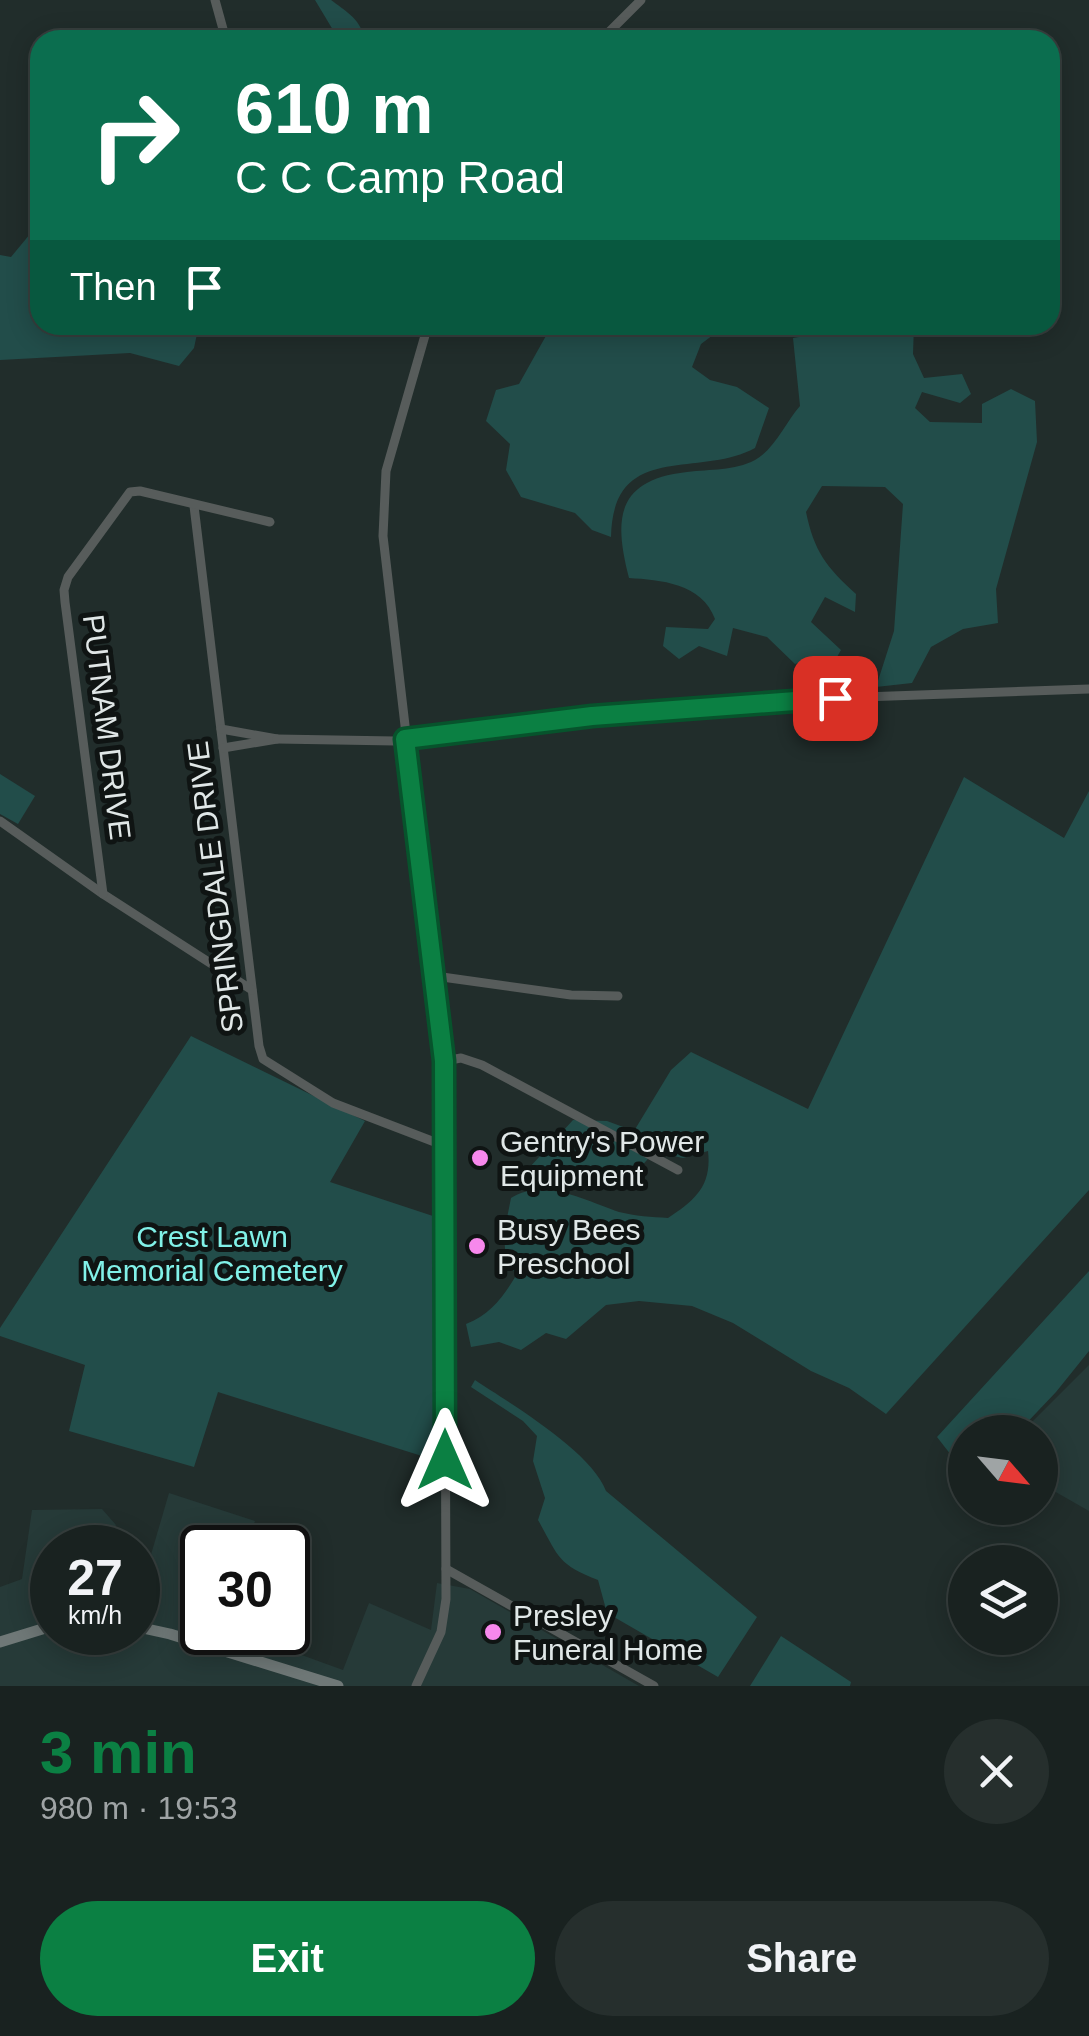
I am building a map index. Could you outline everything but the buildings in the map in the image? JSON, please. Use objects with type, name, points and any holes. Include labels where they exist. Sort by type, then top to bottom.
[{"type":"street","points":[[215,0],[223,30]]},
{"type":"street","points":[[611,30],[641,0]]},
{"type":"street","points":[[416,1686],[441,1632],[446,1569],[444,1061],[383,536],[383,498],[396,429],[425,335]]},
{"type":"street","name":"PUTNAM DRIVE","points":[[103,894],[64,590],[68,576],[130,492],[140,491],[270,522]]},
{"type":"street","name":"SPRINGDALE DRIVE","points":[[194,506],[263,1059],[356,1114],[446,1146]]},
{"type":"street","points":[[221,729],[276,739],[378,742],[592,716],[816,700],[1089,689]]},
{"type":"street","points":[[223,748],[276,739]]},
{"type":"street","points":[[0,821],[103,894],[252,990]]},
{"type":"street","points":[[435,976],[571,995],[618,996]]},
{"type":"street","points":[[444,1061],[461,1058],[482,1065],[678,1170]]},
{"type":"street","points":[[446,1569],[654,1686]]},
{"type":"street","points":[[160,1632],[338,1686]]},
{"type":"street","points":[[0,1642],[30,1633]]},
{"type":"shaded area","points":[[1089,1365],[1089,1511],[1058,1493],[1058,1415],[1039,1415]]},
{"type":"shaded area","points":[[169,1493],[255,1521],[254,1525],[180,1525],[180,1655],[302,1655],[343,1670],[369,1603],[431,1630],[437,1583],[470,1589],[639,1686],[0,1686],[0,1587],[22,1579],[32,1510],[102,1509],[116,1525],[30,1525],[30,1655],[160,1655],[160,1525]]},
{"type":"green space","points":[[315,0],[331,0],[361,30],[333,30]]},
{"type":"green space","points":[[30,234],[30,335],[197,335],[194,348],[179,366],[130,353],[0,360],[0,255],[11,257]]},
{"type":"green space","points":[[546,335],[713,335],[701,344],[692,367],[710,380],[737,387],[769,408],[755,448],[733,457],[642,474],[626,487],[615,507],[611,537],[592,530],[575,513],[521,497],[506,470],[510,444],[486,421],[496,390],[519,384]]},
{"type":"green space","points":[[914,335],[913,354],[924,378],[962,374],[971,394],[960,403],[922,392],[915,408],[930,422],[982,423],[982,404],[1011,389],[1035,401],[1037,442],[996,589],[998,623],[963,629],[931,647],[912,683],[876,687],[894,631],[903,504],[885,487],[822,486],[806,512],[823,558],[856,594],[855,612],[825,597],[811,622],[841,650],[829,671],[812,659],[795,664],[767,637],[733,628],[727,656],[699,646],[679,659],[663,646],[666,627],[708,629],[715,619],[709,607],[679,586],[629,578],[622,521],[633,494],[663,476],[722,469],[755,460],[774,443],[800,406],[793,338]]},
{"type":"green space","points":[[0,774],[35,796],[18,824],[0,814]]},
{"type":"green space","points":[[964,777],[1064,838],[1089,791],[1089,1190],[886,1414],[849,1388],[811,1371],[733,1323],[692,1306],[639,1301],[606,1305],[566,1339],[546,1333],[521,1350],[499,1342],[471,1347],[466,1324],[496,1304],[517,1274],[506,1264],[504,1233],[511,1198],[524,1192],[551,1190],[619,1212],[668,1218],[694,1198],[704,1183],[708,1151],[683,1158],[654,1152],[639,1169],[529,1168],[573,1120],[607,1121],[634,1131],[671,1070],[691,1052],[808,1109]]},
{"type":"green space","name":"Crest Lawn Memorial Cemetery","points":[[191,1036],[365,1121],[330,1182],[442,1219],[441,1462],[218,1392],[194,1467],[69,1431],[85,1365],[0,1336],[0,1328]]},
{"type":"green space","points":[[1089,1271],[1089,1351],[1056,1392],[1034,1415],[957,1415]]},
{"type":"green space","points":[[475,1380],[567,1445],[598,1476],[606,1491],[757,1617],[718,1677],[607,1613],[598,1580],[560,1558],[538,1520],[545,1498],[533,1461],[537,1436],[523,1421],[471,1387]]},
{"type":"green space","points":[[948,1425],[948,1451],[937,1437]]},
{"type":"green space","points":[[781,1636],[851,1682],[850,1686],[750,1686]]},
{"type":"place","name":"Gentry's Power Equipment","points":[[480,1158]]},
{"type":"place","name":"Busy Bees Preschool","points":[[477,1246]]},
{"type":"place","name":"Presley Funeral Home","points":[[493,1632]]},
{"type":"route","points":[[445,1460],[444,1061],[405,739],[592,716],[835,698]]}]
